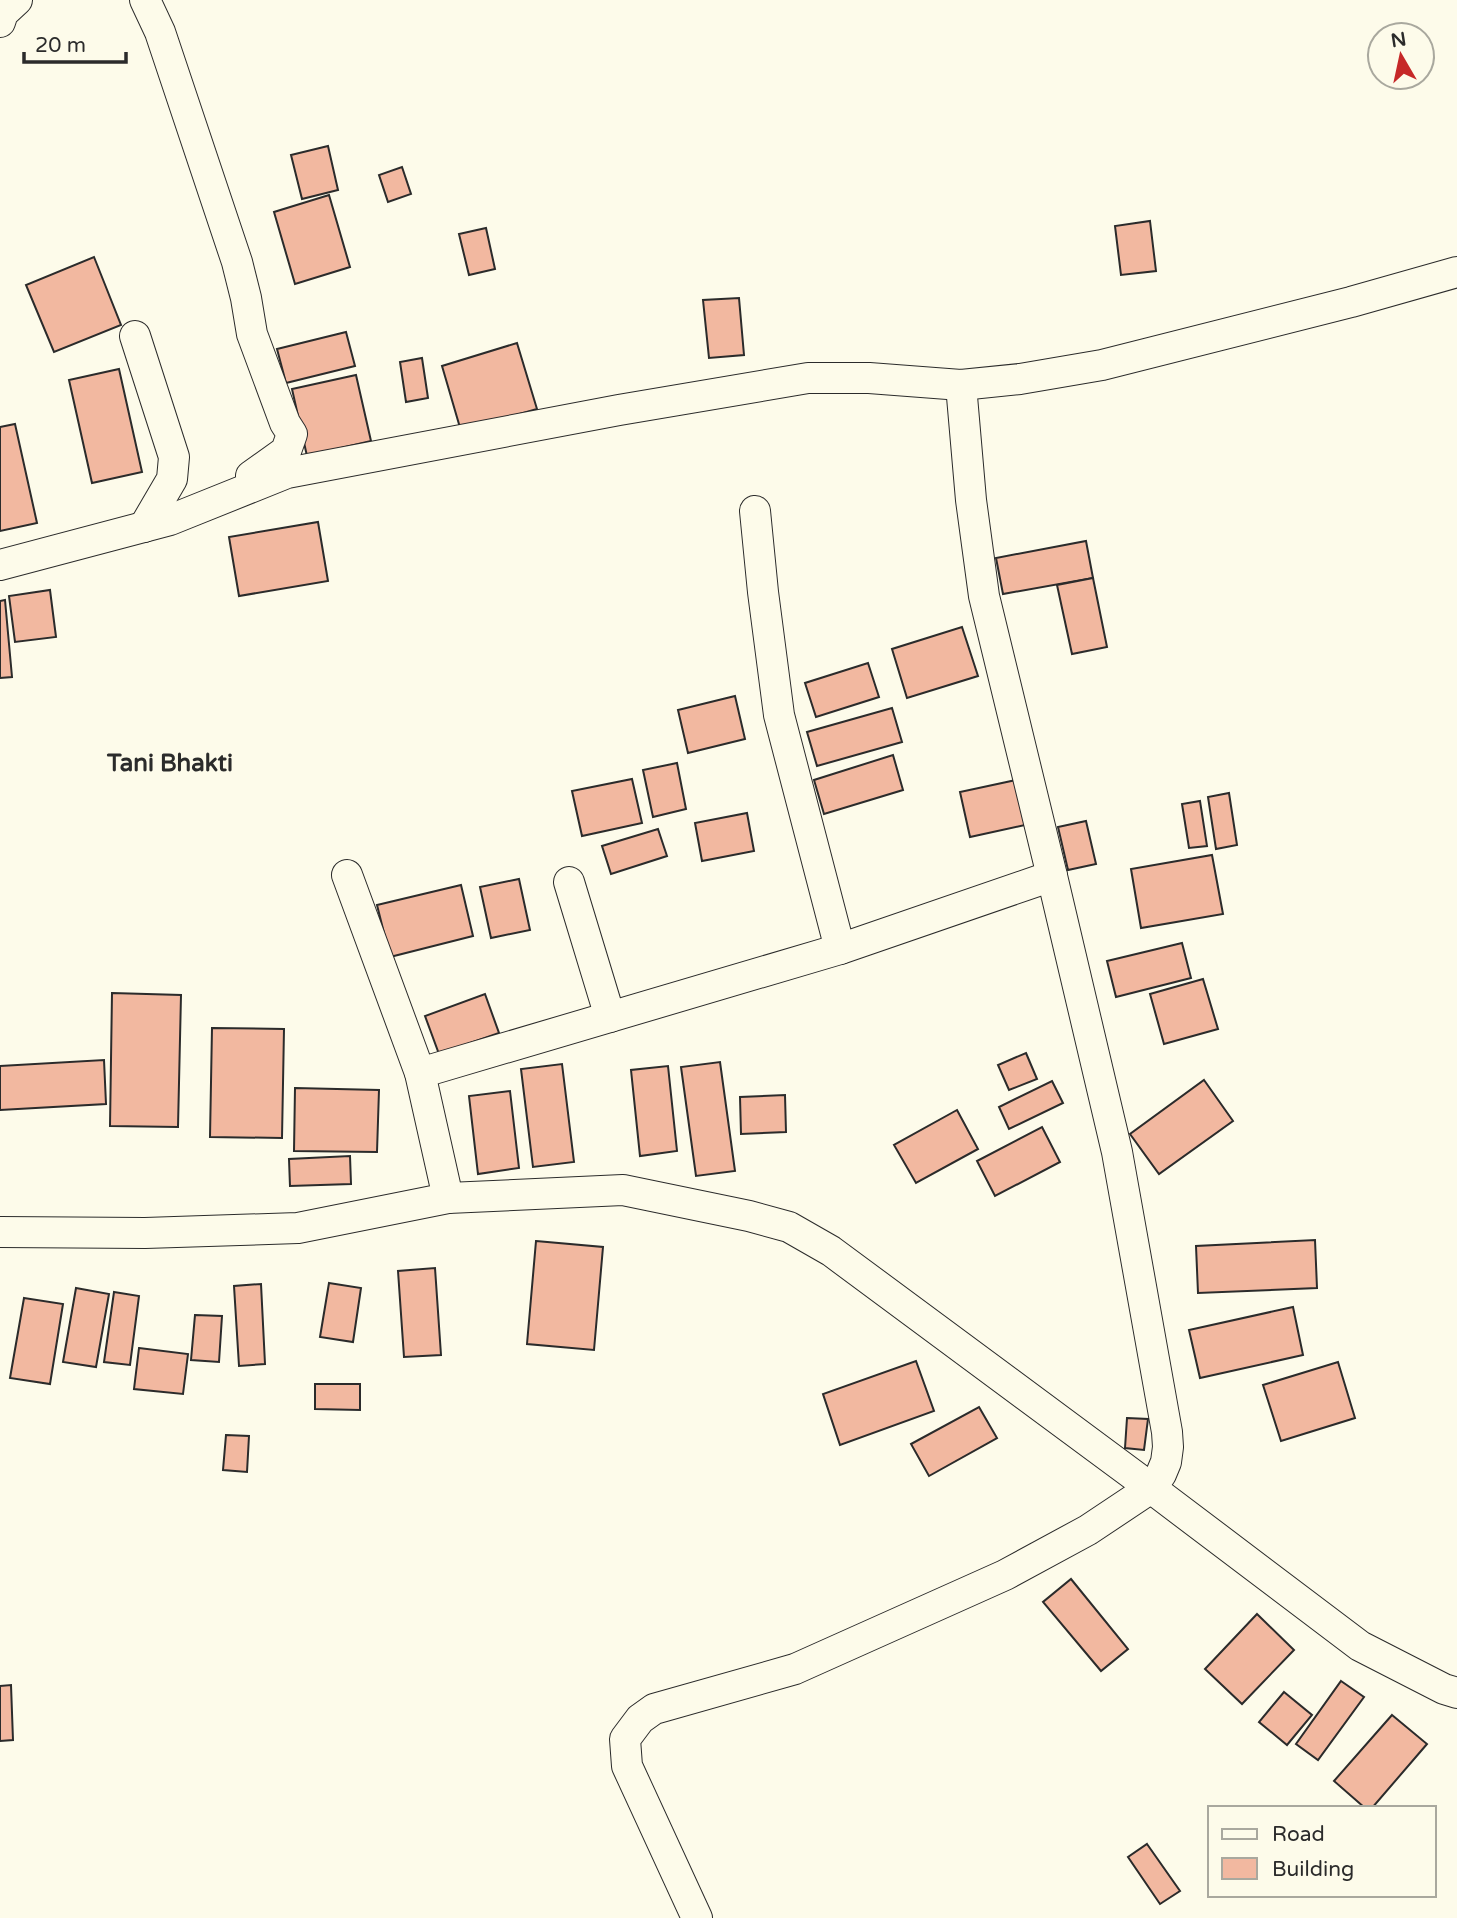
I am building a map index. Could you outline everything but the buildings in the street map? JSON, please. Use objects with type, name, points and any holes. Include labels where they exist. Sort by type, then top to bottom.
[{"type":"street","points":[[0,22],[3,13],[17,0]]},
{"type":"street","points":[[145,0],[164,45],[237,262],[252,334],[292,435],[286,451],[214,502]]},
{"type":"street","points":[[0,565],[170,520],[287,473],[619,410],[808,378],[869,377],[961,385],[1020,379],[1102,365],[1351,302],[1457,272]]},
{"type":"street","points":[[135,336],[174,457],[173,479],[144,527]]},
{"type":"street","points":[[697,1918],[627,1766],[625,1739],[640,1719],[654,1709],[795,1669],[1005,1575],[1088,1530],[1151,1488],[1166,1462],[1167,1432],[1117,1152],[984,596],[971,500],[961,385]]},
{"type":"street","points":[[755,511],[779,715],[840,949]]},
{"type":"street","points":[[347,875],[421,1073],[448,1198]]},
{"type":"street","points":[[421,1073],[840,949],[1052,876]]},
{"type":"street","points":[[569,882],[610,1017]]},
{"type":"street","points":[[0,1233],[145,1233],[298,1228],[448,1198],[623,1190],[789,1227],[831,1251],[1360,1646],[1457,1693]]},
{"type":"district","name":"Tani Bhakti","points":[[170,763]]}]
